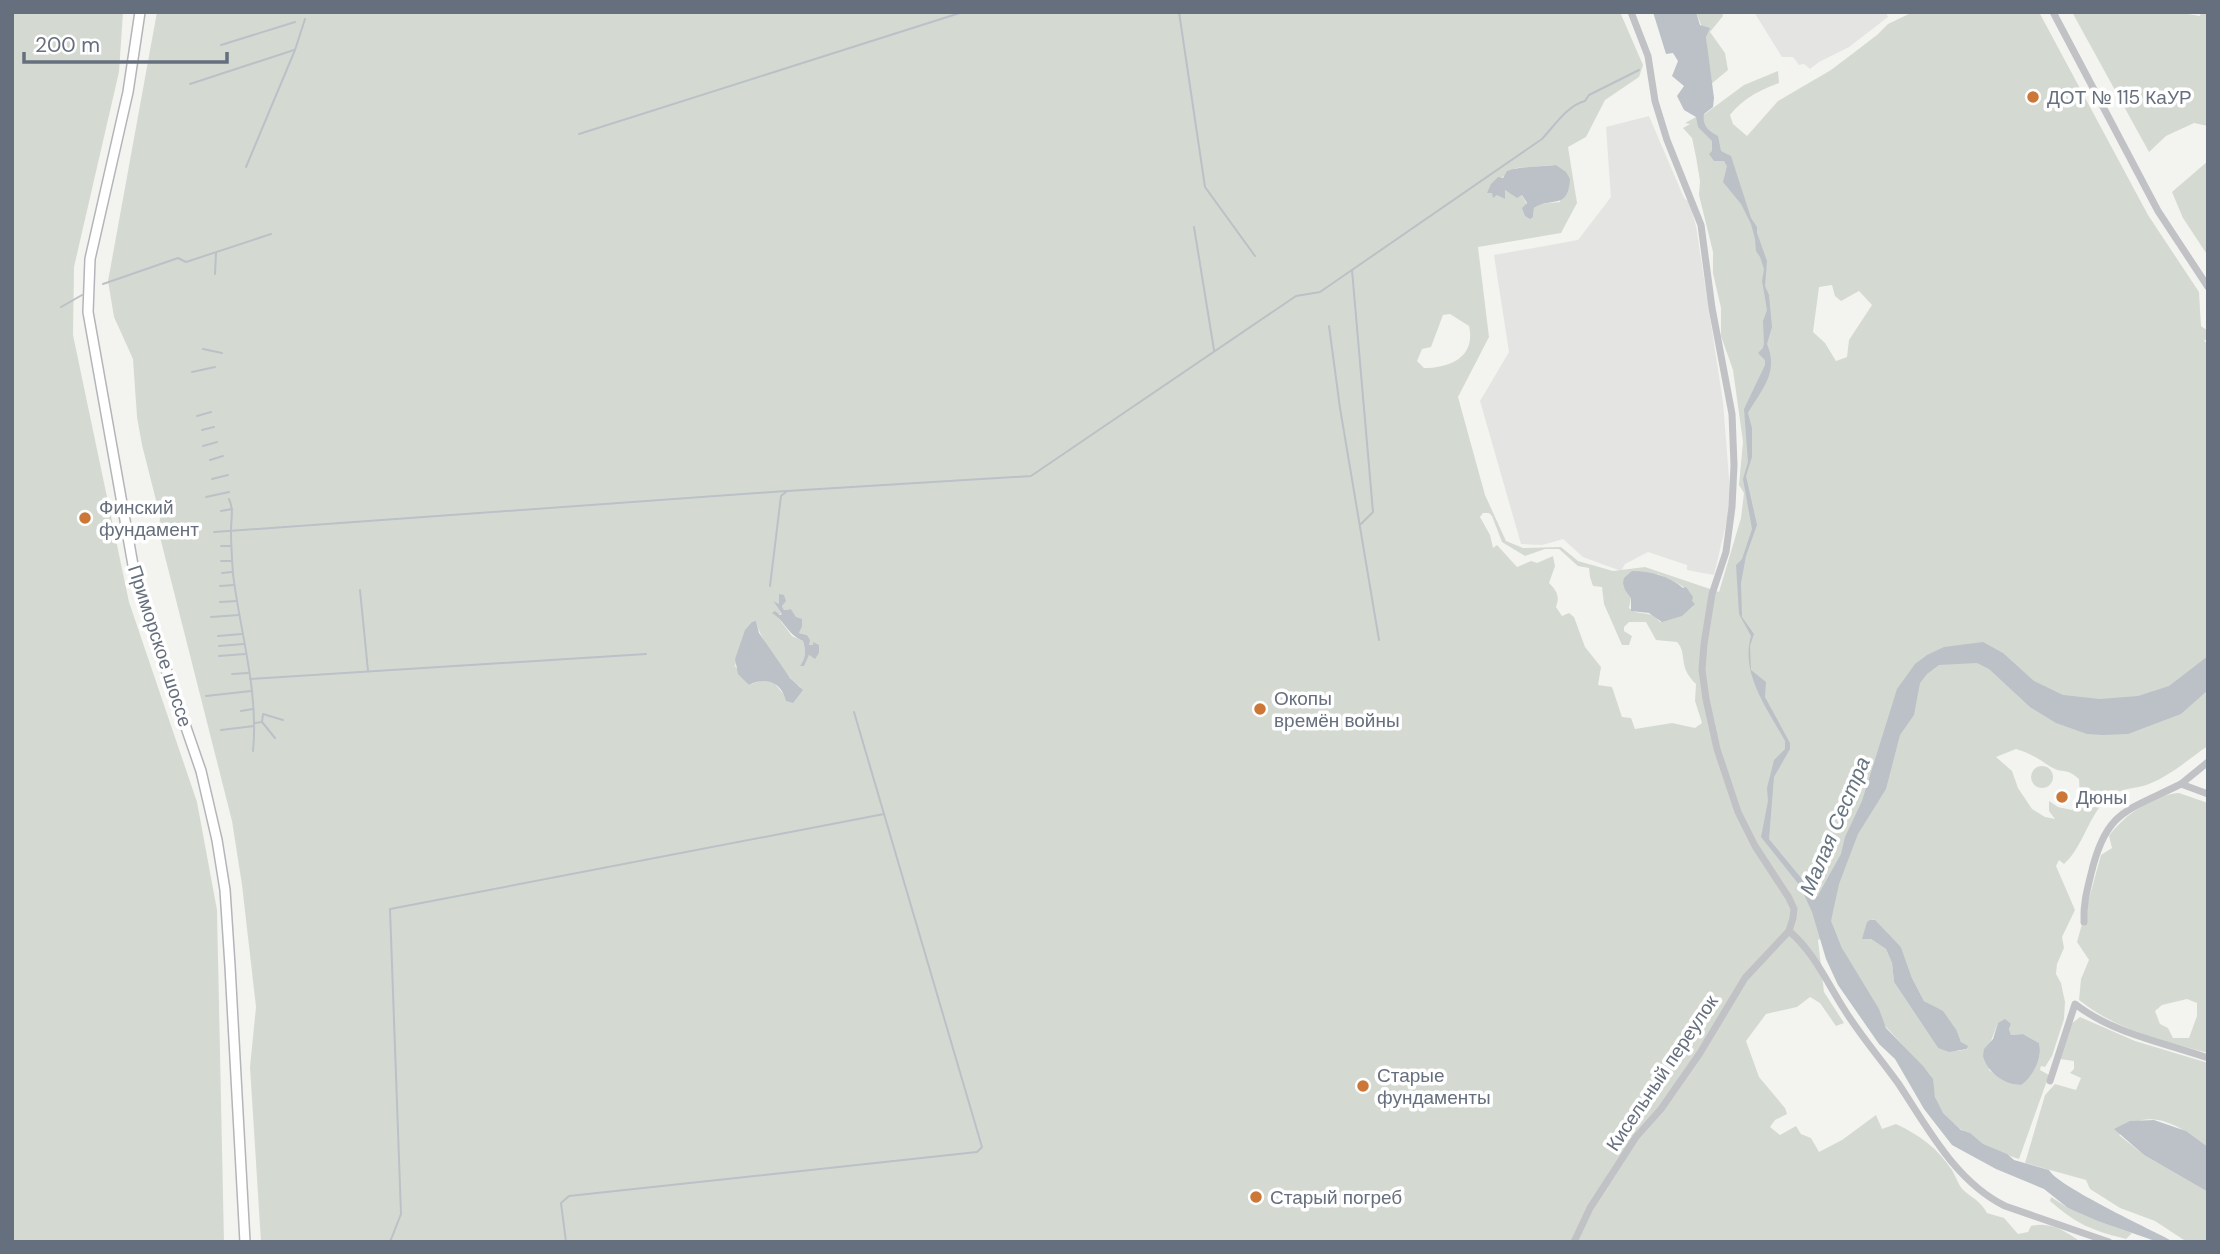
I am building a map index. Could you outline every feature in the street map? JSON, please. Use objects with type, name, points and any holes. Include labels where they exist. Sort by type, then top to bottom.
[{"type":"main road","name":"Приморское шоссе","points":[[140,12],[128,92],[90,259],[88,312],[136,582],[201,771],[217,841],[225,890],[245,1242]]},
{"type":"street","points":[[1631,12],[1648,56],[1660,119],[1701,225],[1732,414],[1732,507],[1726,552],[1712,594],[1702,670],[1720,759],[1741,820],[1794,909],[1788,931],[1802,942],[1852,1021],[1897,1082],[1942,1151],[1992,1200],[2109,1242]]},
{"type":"street","points":[[2053,12],[2158,211],[2208,288]]},
{"type":"street","points":[[2084,922],[2083,908],[2097,849],[2105,830],[2119,815],[2181,784],[2208,762]]},
{"type":"street","points":[[2181,784],[2208,794]]},
{"type":"street","name":"Кисельный переулок","points":[[1574,1242],[1590,1208],[1636,1138],[1661,1109],[1708,1040],[1745,978],[1788,931]]},
{"type":"street","points":[[2050,1081],[2075,1004],[2091,1016],[2122,1032],[2208,1058]]},
{"type":"shaded area","points":[[12,12],[123,12],[119,72],[74,267],[73,335],[129,602],[197,802],[217,910],[224,1242],[12,1242]]},
{"type":"shaded area","points":[[157,12],[1620,12],[1643,65],[1639,77],[1605,100],[1586,137],[1568,147],[1577,203],[1561,233],[1478,247],[1489,337],[1458,397],[1485,495],[1506,541],[1523,548],[1561,547],[1578,561],[1613,571],[1645,567],[1719,592],[1741,518],[1744,493],[1739,485],[1743,442],[1733,370],[1721,336],[1721,308],[1713,273],[1713,252],[1699,195],[1696,157],[1692,138],[1683,128],[1690,124],[1685,123],[1696,117],[1698,119],[1744,85],[1778,71],[1779,83],[1752,96],[1730,115],[1733,124],[1747,136],[1778,101],[1831,70],[1888,24],[1913,12],[2039,12],[2148,215],[2199,292],[2201,326],[2208,331],[2208,340],[2204,340],[2208,346],[2208,746],[2157,780],[2109,797],[2096,813],[2071,857],[2064,864],[2059,860],[2056,866],[2075,910],[2062,937],[2064,948],[2057,964],[2056,974],[2065,1002],[2064,1019],[2052,1056],[2045,1067],[2041,1066],[2040,1070],[2049,1075],[2019,1159],[1989,1149],[1938,1109],[1930,1075],[1877,1017],[1835,932],[1818,940],[1824,992],[1844,1023],[1836,1026],[1820,1003],[1810,997],[1797,1007],[1766,1014],[1746,1041],[1759,1077],[1785,1108],[1787,1114],[1775,1120],[1770,1127],[1780,1135],[1796,1126],[1801,1134],[1811,1138],[1819,1152],[1842,1140],[1876,1115],[1882,1129],[1896,1124],[1928,1143],[1947,1162],[1963,1190],[1981,1204],[1987,1213],[2004,1218],[2018,1234],[2028,1232],[2031,1226],[2045,1225],[2063,1231],[2081,1242],[261,1242],[250,1067],[256,1007],[232,821],[159,533],[160,516],[137,417],[133,359],[114,317],[108,281]],"holes":[[[1556,165],[1560,202],[1540,204],[1534,208],[1533,217],[1522,195],[1517,197],[1505,190],[1497,195],[1490,189],[1495,182],[1516,168]],[[1832,285],[1835,296],[1841,301],[1859,291],[1872,305],[1849,340],[1847,357],[1836,361],[1825,343],[1813,332],[1819,287]],[[1450,314],[1469,326],[1469,346],[1465,353],[1452,363],[1424,368],[1417,361],[1422,349],[1431,347],[1443,315]],[[1483,513],[1492,516],[1502,542],[1525,556],[1545,549],[1559,549],[1578,566],[1589,568],[1593,586],[1602,587],[1604,604],[1622,645],[1629,645],[1632,636],[1624,631],[1629,622],[1646,622],[1656,640],[1677,642],[1687,672],[1696,684],[1695,701],[1702,723],[1695,728],[1672,723],[1635,729],[1631,718],[1622,717],[1612,687],[1598,685],[1601,667],[1585,647],[1574,617],[1569,613],[1562,616],[1556,607],[1557,594],[1549,583],[1555,566],[1553,556],[1517,567],[1497,545],[1493,548],[1490,535],[1480,517]],[[1658,574],[1679,584],[1690,596],[1691,601],[1660,622],[1654,615],[1635,612],[1629,608],[1631,598]],[[773,601],[779,605],[780,602],[784,610],[791,609],[802,627],[799,633],[807,635],[809,645],[819,645],[814,658],[809,655],[800,666],[805,654],[803,641],[792,636],[777,614],[782,614]],[[756,621],[774,657],[801,687],[786,697],[775,684],[765,679],[749,685],[735,666],[745,634]],[[2016,749],[2027,753],[2079,779],[2080,800],[2072,810],[2058,807],[2049,801],[2049,811],[2055,819],[2045,817],[2032,809],[2018,788],[2012,771],[1996,757]],[[1873,919],[1901,947],[1924,1001],[1933,1006],[1957,1031],[1961,1042],[1968,1049],[1958,1051],[1938,1048],[1894,982],[1892,963],[1886,949],[1871,939]],[[1998,1023],[2011,1024],[2011,1035],[2023,1034],[2039,1043],[2040,1055],[2036,1067],[2020,1085],[2000,1078],[1989,1070],[1989,1046]]]},
{"type":"shaded area","points":[[1653,12],[1696,12],[1700,25],[1710,28],[1706,37],[1714,98],[1713,107],[1704,114],[1704,121],[1709,130],[1718,136],[1721,151],[1731,156],[1767,261],[1765,286],[1769,295],[1772,327],[1767,344],[1771,364],[1767,380],[1748,413],[1752,428],[1752,457],[1746,476],[1757,525],[1746,556],[1741,583],[1742,617],[1754,634],[1750,646],[1751,670],[1766,682],[1765,697],[1790,743],[1790,749],[1774,777],[1769,839],[1817,897],[1841,854],[1845,837],[1862,801],[1897,689],[1915,664],[1927,655],[1944,647],[1983,642],[2003,653],[2034,681],[2063,695],[2100,699],[2138,696],[2169,686],[2208,656],[2208,690],[2181,714],[2128,734],[2103,735],[2087,734],[2056,723],[2030,707],[1989,669],[1977,663],[1939,665],[1920,683],[1914,715],[1900,735],[1886,789],[1858,834],[1839,884],[1831,921],[1842,948],[1879,1009],[1886,1028],[1933,1079],[1935,1097],[1943,1113],[1961,1130],[2014,1160],[2049,1170],[2086,1197],[2174,1242],[2158,1242],[2068,1208],[2044,1189],[1996,1169],[1952,1145],[1924,1109],[1895,1059],[1879,1044],[1838,985],[1800,886],[1761,837],[1768,801],[1767,788],[1774,760],[1785,749],[1785,741],[1752,677],[1749,664],[1749,650],[1751,636],[1739,614],[1736,565],[1742,559],[1752,529],[1743,479],[1748,462],[1744,409],[1765,365],[1765,360],[1758,353],[1763,348],[1763,321],[1767,310],[1762,281],[1764,269],[1756,251],[1751,224],[1741,204],[1723,182],[1727,166],[1724,161],[1714,161],[1709,154],[1712,151],[1712,141],[1698,127],[1696,117],[1684,110],[1677,96],[1684,86],[1672,76],[1678,61],[1673,53],[1666,54]]},
{"type":"shaded area","points":[[1696,12],[1722,12],[1723,16],[1710,32],[1725,53],[1728,70],[1710,85],[1706,37]]},
{"type":"shaded area","points":[[1754,12],[1886,12],[1888,17],[1849,47],[1810,69],[1804,64],[1799,65],[1793,57],[1782,57]]},
{"type":"shaded area","points":[[2072,12],[2176,12],[2200,16],[2201,12],[2208,12],[2208,126],[2194,123],[2166,136],[2149,152]]},
{"type":"shaded area","points":[[1649,116],[1684,198],[1689,202],[1696,226],[1723,402],[1731,503],[1714,575],[1687,570],[1687,565],[1648,552],[1625,564],[1621,571],[1583,557],[1563,539],[1542,545],[1521,544],[1480,401],[1509,352],[1494,255],[1578,240],[1611,197],[1606,127]]},
{"type":"shaded area","points":[[2208,161],[2208,256],[2183,218],[2172,192]]},
{"type":"shaded area","points":[[1556,165],[1566,172],[1570,179],[1569,189],[1562,199],[1534,208],[1533,217],[1530,219],[1525,216],[1522,208],[1527,203],[1522,195],[1517,198],[1505,190],[1505,199],[1497,195],[1493,198],[1492,193],[1487,193],[1491,184],[1498,177],[1503,178],[1507,171]]},
{"type":"shaded area","points":[[1632,571],[1659,575],[1683,588],[1686,587],[1695,604],[1682,616],[1662,622],[1649,613],[1631,611],[1631,598],[1623,583],[1624,578]]},
{"type":"shaded area","points":[[779,594],[784,595],[786,601],[782,606],[784,610],[791,609],[796,617],[802,619],[799,633],[807,635],[809,645],[813,645],[813,642],[819,645],[819,653],[815,659],[809,655],[804,666],[800,666],[805,654],[803,641],[793,635],[772,613],[775,611],[782,614],[773,601],[779,604]]},
{"type":"shaded area","points":[[756,621],[759,633],[790,678],[803,690],[793,703],[786,701],[781,689],[772,682],[761,681],[749,685],[738,674],[735,659],[745,630]]},
{"type":"shaded area","points":[[2042,766],[2050,769],[2053,777],[2050,785],[2042,788],[2034,785],[2031,777],[2034,769]]},
{"type":"shaded area","points":[[2179,793],[2208,803],[2208,1053],[2125,1027],[2079,1000],[2081,979],[2089,960],[2077,942],[2101,855],[2112,848],[2109,836],[2140,807]],"holes":[[[2187,999],[2197,1003],[2197,1016],[2189,1038],[2173,1038],[2168,1028],[2160,1024],[2155,1011],[2162,1005]]]},
{"type":"shaded area","points":[[1870,920],[1875,920],[1901,947],[1924,1001],[1943,1011],[1961,1042],[1968,1046],[1967,1049],[1949,1052],[1938,1048],[1894,982],[1892,963],[1886,949],[1871,939],[1862,939]]},
{"type":"shaded area","points":[[2080,1017],[2135,1041],[2208,1063],[2208,1147],[2177,1127],[2160,1120],[2139,1121],[2119,1135],[2144,1155],[2208,1192],[2208,1242],[2187,1242],[2155,1221],[2120,1208],[2090,1189],[2086,1180],[2025,1163],[2045,1095],[2055,1084],[2076,1090],[2081,1078],[2070,1073],[2074,1069],[2074,1061],[2060,1059],[2071,1024]]},
{"type":"shaded area","points":[[2005,1019],[2011,1024],[2011,1035],[2023,1034],[2039,1043],[2040,1055],[2036,1067],[2021,1085],[2008,1083],[1997,1077],[1983,1056],[1998,1023]]},
{"type":"shaded area","points":[[2154,1120],[2186,1131],[2208,1147],[2208,1192],[2144,1155],[2114,1129],[2130,1121]]},
{"type":"shaded area","points":[[2051,1197],[2068,1208],[2132,1233],[2126,1239],[2085,1226],[2050,1201]]},
{"type":"waterway","points":[[579,134],[963,12]]},
{"type":"waterway","points":[[1179,12],[1205,187],[1255,256]]},
{"type":"waterway","points":[[246,167],[295,50],[305,19]]},
{"type":"waterway","points":[[221,45],[295,22]]},
{"type":"waterway","points":[[190,84],[294,50]]},
{"type":"waterway","points":[[770,586],[781,496],[787,491],[1031,476],[1296,296],[1320,292],[1542,139],[1567,111],[1585,101],[1589,95],[1639,70]]},
{"type":"waterway","points":[[1194,227],[1214,350]]},
{"type":"waterway","points":[[103,284],[178,258],[186,262],[271,234]]},
{"type":"waterway","points":[[215,274],[216,253]]},
{"type":"waterway","points":[[1352,270],[1373,512],[1361,524]]},
{"type":"waterway","points":[[61,307],[82,295]]},
{"type":"waterway","points":[[1329,326],[1379,640]]},
{"type":"waterway","points":[[203,349],[222,353]]},
{"type":"waterway","points":[[192,372],[215,367]]},
{"type":"waterway","points":[[197,416],[211,412]]},
{"type":"waterway","points":[[202,430],[214,427]]},
{"type":"waterway","points":[[203,446],[217,442]]},
{"type":"waterway","points":[[210,460],[223,456]]},
{"type":"waterway","points":[[212,479],[228,475]]},
{"type":"waterway","points":[[214,532],[786,491]]},
{"type":"waterway","points":[[206,497],[229,492]]},
{"type":"waterway","points":[[229,499],[232,510],[233,574],[253,706],[253,751]]},
{"type":"waterway","points":[[221,511],[232,509]]},
{"type":"waterway","points":[[221,546],[231,546]]},
{"type":"waterway","points":[[221,561],[232,561]]},
{"type":"waterway","points":[[222,573],[232,572]]},
{"type":"waterway","points":[[220,586],[234,585]]},
{"type":"waterway","points":[[360,590],[368,671]]},
{"type":"waterway","points":[[220,602],[237,601]]},
{"type":"waterway","points":[[211,617],[239,615]]},
{"type":"waterway","points":[[218,636],[242,634]]},
{"type":"waterway","points":[[219,646],[244,644]]},
{"type":"waterway","points":[[219,656],[245,654]]},
{"type":"waterway","points":[[250,679],[646,654]]},
{"type":"waterway","points":[[232,674],[248,673]]},
{"type":"waterway","points":[[206,696],[251,691]]},
{"type":"waterway","points":[[241,711],[253,709]]},
{"type":"waterway","points":[[566,1242],[561,1203],[569,1196],[977,1152],[982,1147],[854,712]]},
{"type":"waterway","points":[[262,722],[263,714],[283,720]]},
{"type":"waterway","points":[[255,723],[262,722],[275,738]]},
{"type":"waterway","points":[[221,730],[254,726]]},
{"type":"waterway","points":[[390,1242],[401,1214],[390,909],[884,814]]},
{"type":"place","name":"ДОТ № 115 КаУР","points":[[2033,97]]},
{"type":"place","name":"Финский фундамент","points":[[85,518]]},
{"type":"place","name":"Окопы времён войны","points":[[1260,709]]},
{"type":"place","name":"Дюны","points":[[2062,797]]},
{"type":"place","name":"Старые фундаменты","points":[[1363,1086]]},
{"type":"place","name":"Старый погреб","points":[[1256,1197]]},
{"type":"water label","name":"Малая Сестра","points":[[1835,826]]}]
